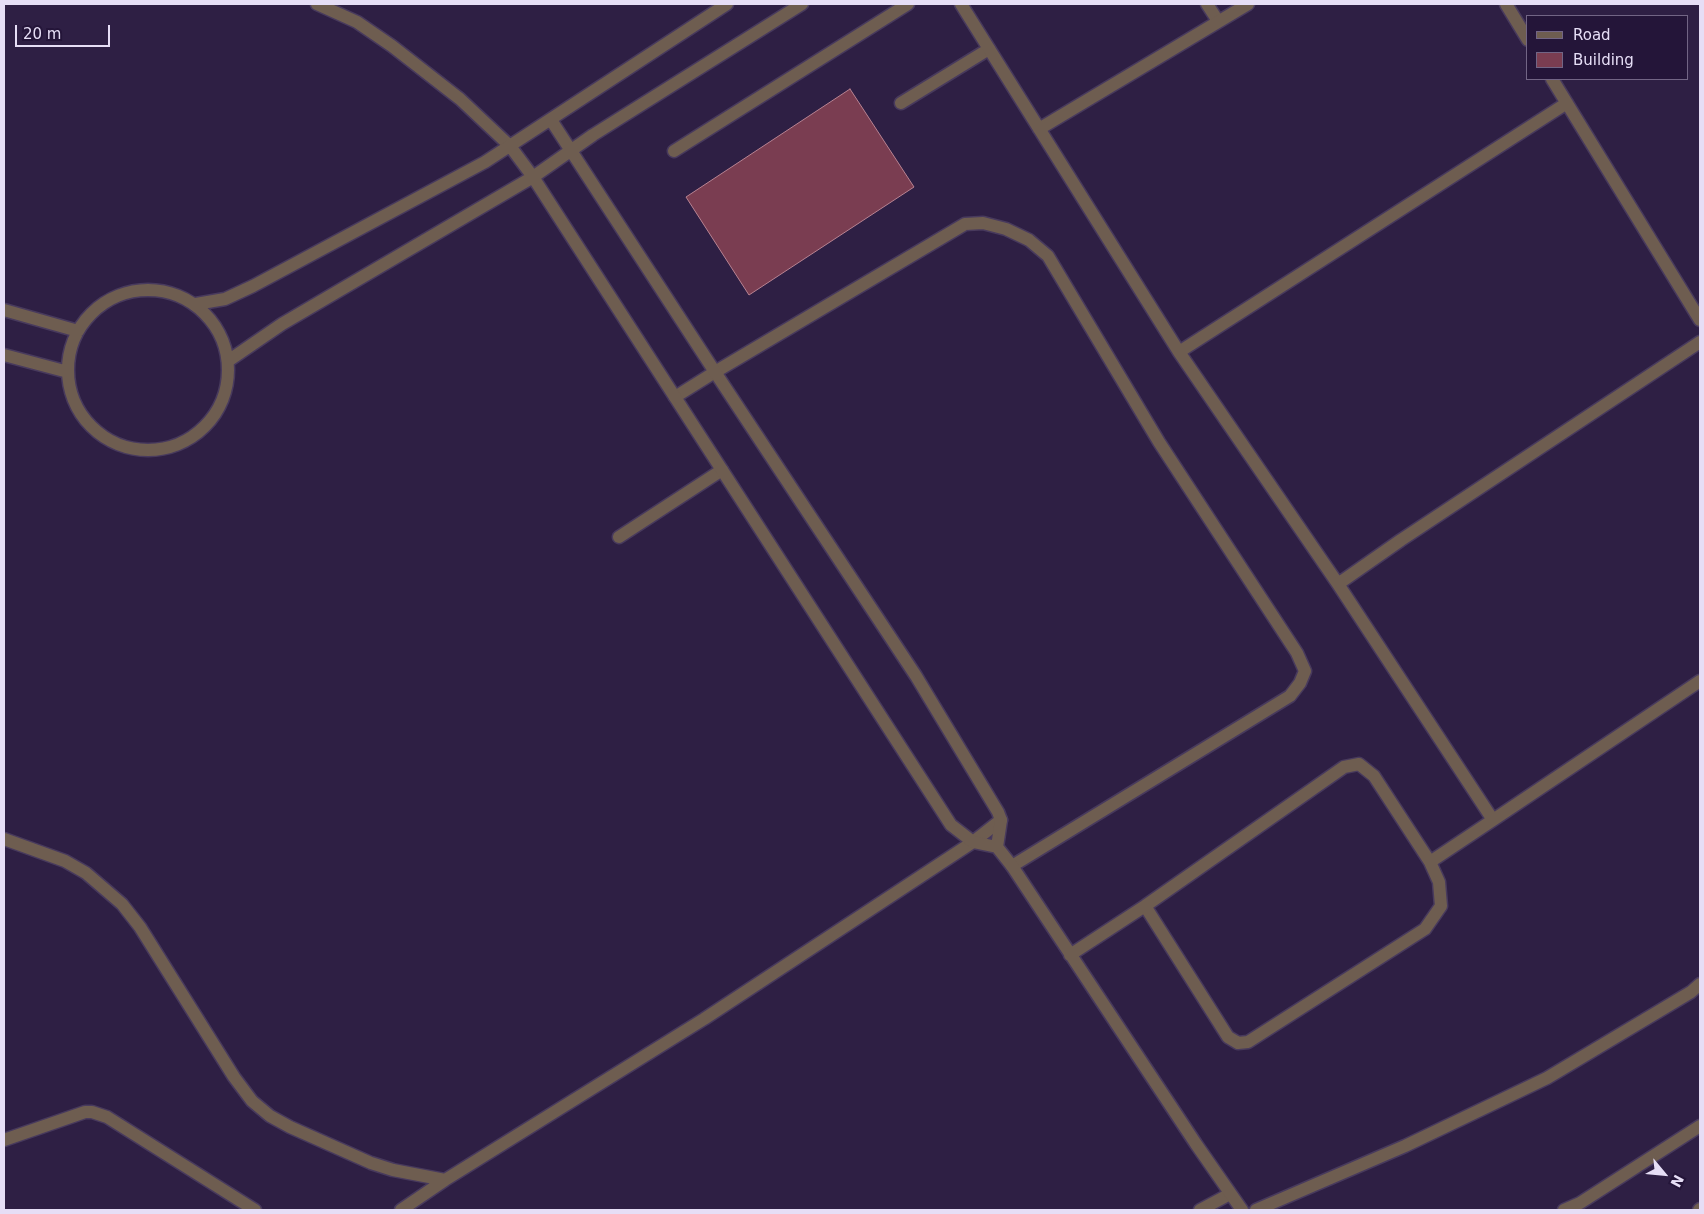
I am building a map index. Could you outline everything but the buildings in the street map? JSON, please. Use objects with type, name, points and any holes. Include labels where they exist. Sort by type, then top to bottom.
[{"type":"street","points":[[317,4],[357,22],[392,46],[460,99],[510,146],[533,177],[951,825],[973,842],[997,847],[1012,866],[1242,1210]]},
{"type":"street","points":[[196,304],[225,299],[254,286],[485,162],[727,4]]},
{"type":"street","points":[[228,361],[282,324],[533,177],[593,135],[802,4]]},
{"type":"street","points":[[674,151],[908,4]]},
{"type":"street","points":[[961,4],[1179,352],[1338,584],[1493,820]]},
{"type":"street","points":[[1207,4],[1218,21]]},
{"type":"street","points":[[1038,129],[1248,4]]},
{"type":"street","points":[[1506,4],[1526,37]]},
{"type":"street","points":[[901,103],[989,49]]},
{"type":"street","points":[[1553,80],[1700,320]]},
{"type":"street","points":[[1179,352],[1567,103]]},
{"type":"street","points":[[551,120],[916,676],[991,800],[1001,820],[997,847]]},
{"type":"street","points":[[675,397],[965,224],[983,223],[1006,229],[1028,240],[1048,256],[1164,450],[1297,653],[1305,671],[1300,683],[1290,696],[1012,866]]},
{"type":"street","points":[[144,289],[172,292],[196,304],[212,320],[223,339],[228,361],[227,387],[217,411],[201,431],[178,444],[154,450],[128,448],[104,438],[85,420],[72,398],[68,372],[72,344],[78,331],[94,310],[118,295],[144,289]]},
{"type":"street","points":[[4,310],[78,331]]},
{"type":"street","points":[[1338,584],[1401,540],[1700,342]]},
{"type":"street","points":[[4,355],[68,372]]},
{"type":"street","points":[[619,537],[722,470]]},
{"type":"street","points":[[1430,862],[1700,681]]},
{"type":"street","points":[[1070,955],[1145,906],[1344,767],[1359,764],[1374,776],[1430,862],[1440,882],[1441,906],[1425,928],[1248,1042],[1238,1043],[1228,1037],[1145,906]]},
{"type":"street","points":[[401,1210],[445,1180],[704,1019],[973,842],[1001,820]]},
{"type":"street","points":[[4,840],[65,861],[86,872],[122,904],[140,927],[234,1077],[252,1101],[270,1116],[290,1127],[371,1162],[394,1170],[445,1180]]},
{"type":"street","points":[[1256,1210],[1405,1146],[1547,1078],[1691,992],[1700,984]]},
{"type":"street","points":[[4,1140],[85,1112],[92,1112],[107,1117],[250,1209]]},
{"type":"street","points":[[1564,1210],[1581,1207],[1700,1126]]},
{"type":"street","points":[[1200,1210],[1230,1194]]}]
